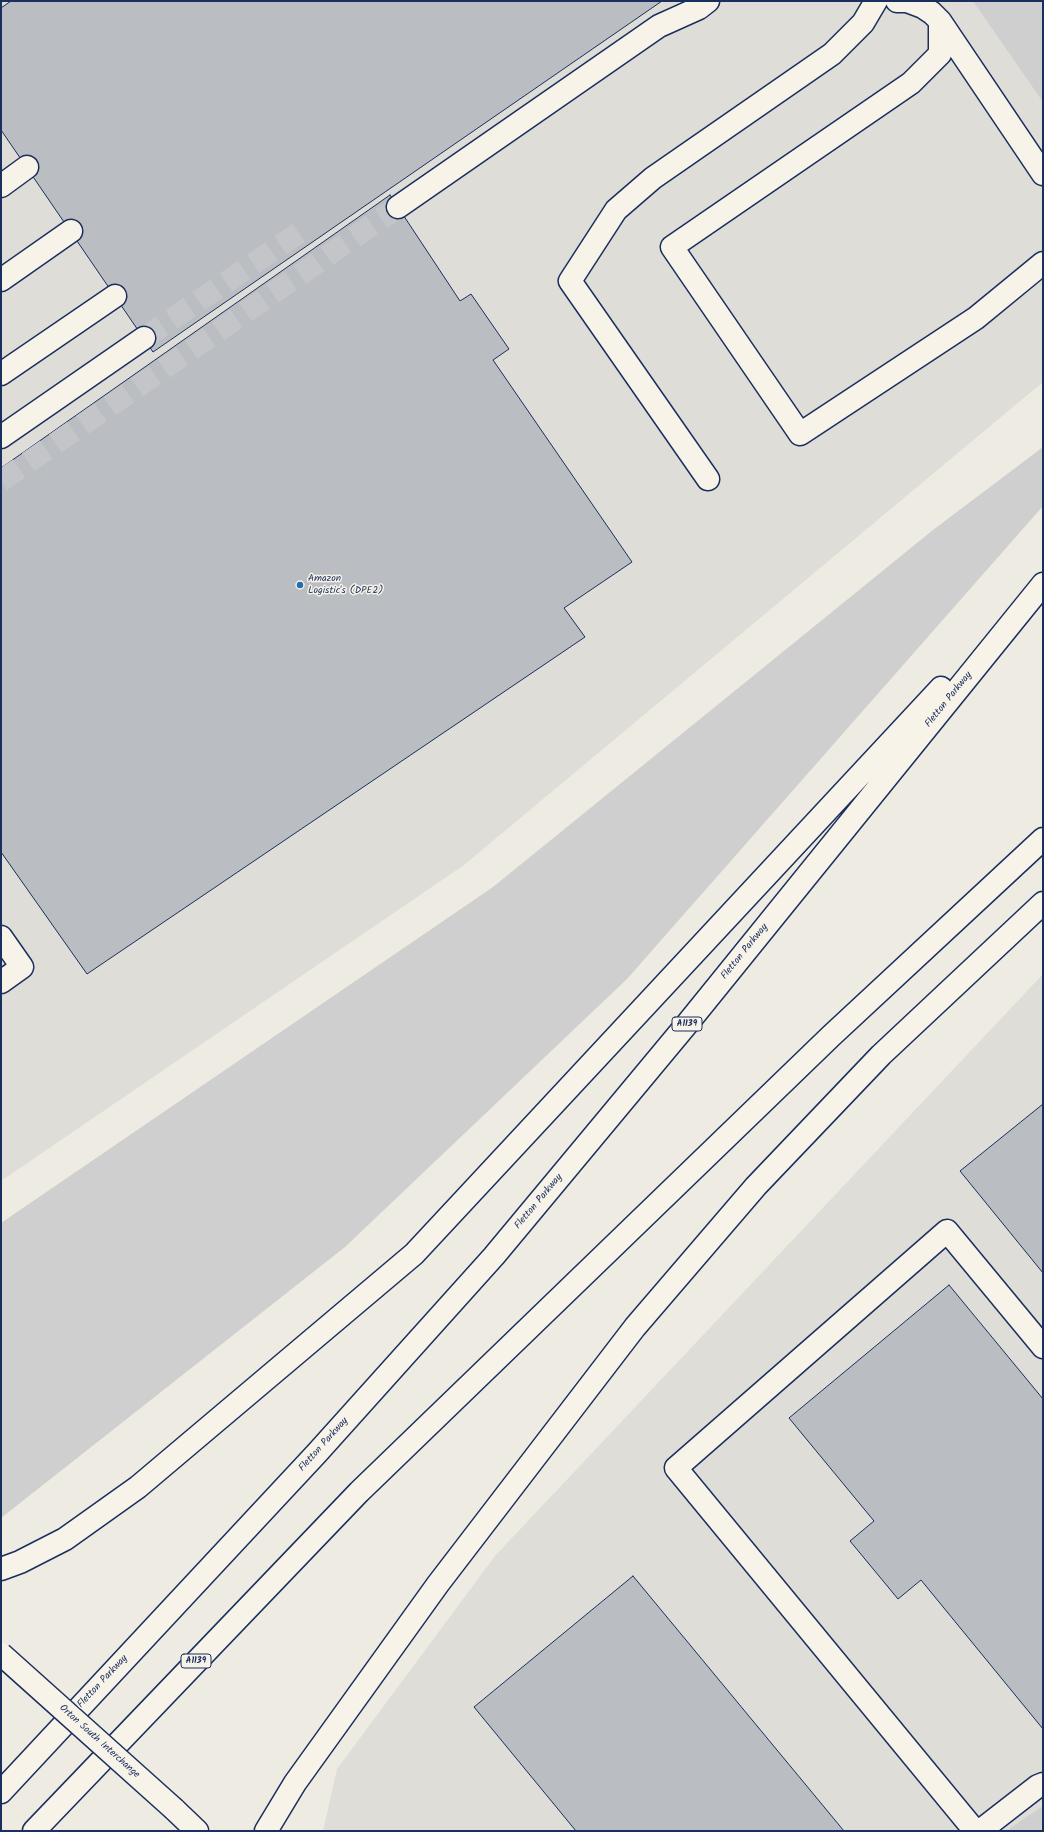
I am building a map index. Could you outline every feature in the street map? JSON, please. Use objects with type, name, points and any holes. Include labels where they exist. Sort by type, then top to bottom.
[{"type":"main road","points":[[398,207],[659,26],[699,8],[708,1]]},
{"type":"main road","points":[[708,480],[570,281],[616,210],[652,178],[832,54],[863,23],[876,1]]},
{"type":"main road","points":[[897,1],[907,1],[923,7],[940,21],[1043,174]]},
{"type":"main road","points":[[940,21],[940,54],[911,83],[672,247],[800,434],[976,318],[1043,263]]},
{"type":"main road","points":[[1,186],[27,167]]},
{"type":"main road","points":[[1,280],[71,231]]},
{"type":"main road","points":[[1,374],[115,296]]},
{"type":"main road","points":[[1,437],[144,338]]},
{"type":"main road","points":[[1,1569],[20,1562],[65,1539],[138,1487],[414,1254],[1043,579]]},
{"type":"main road","name":"Fletton Parkway","points":[[1,1792],[311,1459],[494,1256],[692,1018],[1043,584]]},
{"type":"main road","name":"A1139","points":[[34,1831],[359,1492],[831,1036],[1043,839]]},
{"type":"main road","points":[[266,1831],[294,1783],[433,1590],[635,1327],[756,1186],[881,1055],[1043,903]]},
{"type":"main road","points":[[1,937],[22,967],[1,982]]},
{"type":"main road","points":[[975,1831],[676,1468],[946,1231],[1043,1347]]},
{"type":"main road","name":"Orton South Interchange","points":[[1,1654],[197,1831]]},
{"type":"main road","points":[[980,1831],[1038,1786],[1043,1784]]},
{"type":"shaded area","points":[[1,1],[1043,1],[1043,382],[464,865],[1,1181]]},
{"type":"shaded area","points":[[973,1],[1043,1],[1043,102]]},
{"type":"shaded area","points":[[1043,447],[1043,506],[627,979],[345,1247],[1,1518],[1,1223],[493,887],[933,530]]},
{"type":"shaded area","points":[[1043,974],[1043,1831],[323,1831],[337,1769],[495,1556]]},
{"type":"shaded area","points":[[1043,1806],[1043,1831],[1006,1831]]},
{"type":"building","points":[[11,1],[662,1],[153,352],[1,130],[1,8]]},
{"type":"building","name":"Amazon Logistic's (DPE2)","points":[[390,195],[460,301],[471,294],[509,349],[493,360],[632,562],[564,608],[585,637],[87,974],[1,852],[1,468]]},
{"type":"building","points":[[1043,1104],[1043,1273],[960,1171]]},
{"type":"building","points":[[949,1285],[1043,1399],[1043,1729],[921,1580],[898,1599],[850,1541],[874,1521],[789,1418]]},
{"type":"building","points":[[633,1576],[844,1831],[576,1831],[474,1707]]},
{"type":"tunnel","points":[[1,481],[398,207]]},
{"type":"tunnel","points":[[144,338],[303,230]]},
{"type":"place","name":"Amazon Logistic's (DPE2)","points":[[300,585]]}]
